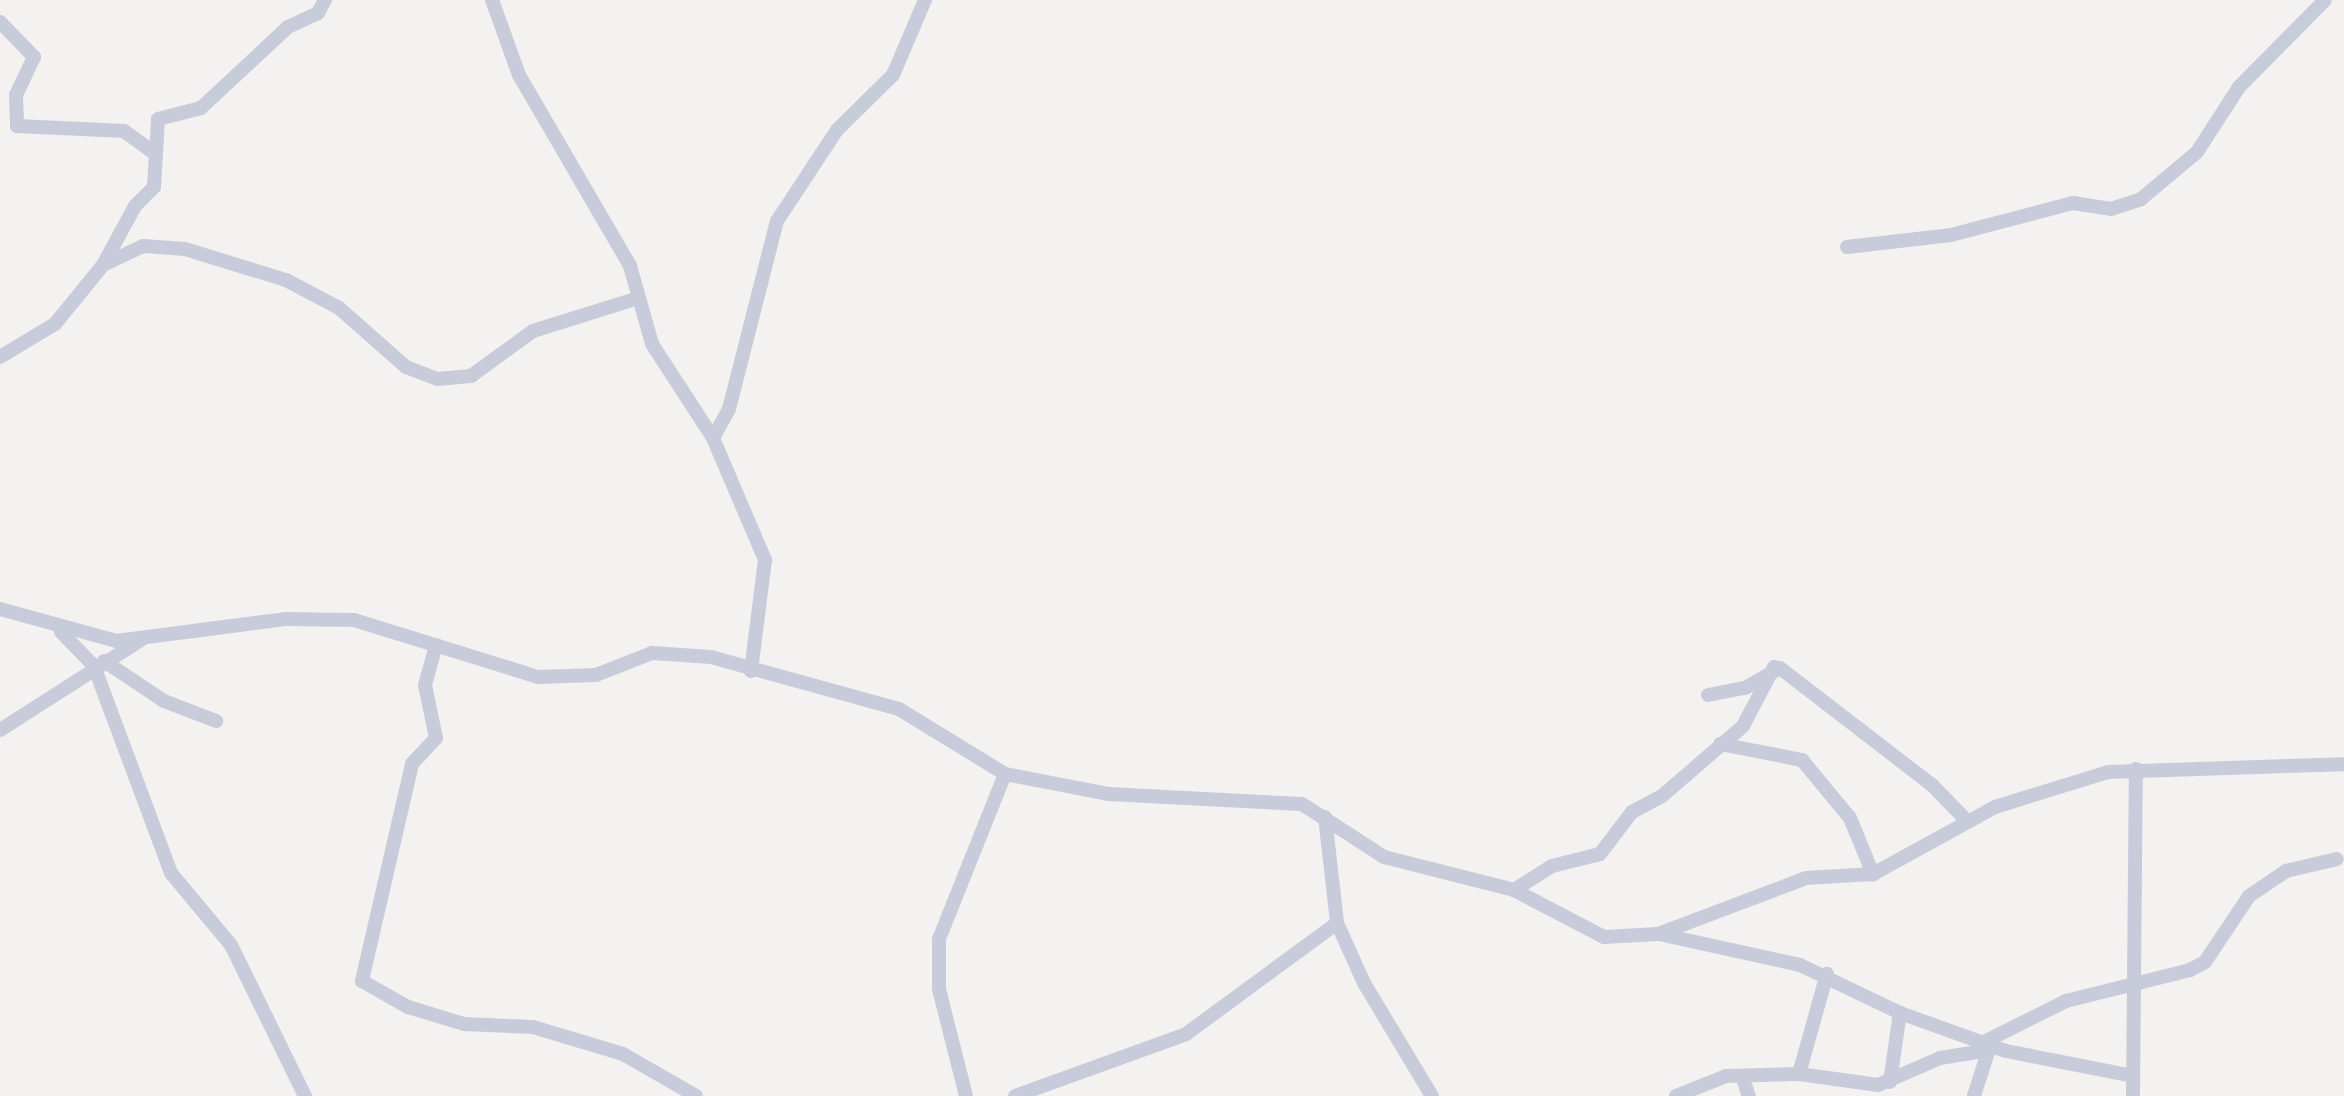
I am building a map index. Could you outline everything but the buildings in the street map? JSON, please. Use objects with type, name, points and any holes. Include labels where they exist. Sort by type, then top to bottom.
[{"type":"street","points":[[0,357],[55,324],[103,265],[135,206],[154,187],[152,151],[165,112],[201,108],[288,27],[318,13],[325,0]]},
{"type":"street","points":[[492,0],[519,75],[630,266],[661,363],[713,438],[765,560],[751,671]]},
{"type":"street","points":[[713,438],[729,409],[777,221],[837,130],[893,75],[925,0]]},
{"type":"street","points":[[1847,247],[1951,235],[2073,203],[2111,209],[2141,199],[2197,152],[2239,87],[2325,0]]},
{"type":"street","points":[[0,22],[34,57],[16,95],[17,126],[124,131],[152,151]]},
{"type":"street","points":[[103,265],[129,249],[164,246],[286,280],[339,308],[406,367],[453,380],[479,371],[533,331],[638,298]]},
{"type":"street","points":[[0,609],[101,640],[306,617],[380,624],[538,677],[596,675],[672,652],[899,709],[1005,774],[1109,794],[1283,802],[1325,817],[1384,857],[1514,890],[1604,937],[1658,934],[1735,946],[1827,974],[1900,1013],[1987,1047],[2133,1076]]},
{"type":"street","points":[[58,629],[99,663],[164,701],[216,721]]},
{"type":"street","points":[[0,730],[99,663],[144,637]]},
{"type":"street","points":[[436,645],[425,685],[436,738],[412,764],[361,978],[390,999],[464,1024],[533,1027],[623,1054],[696,1096]]},
{"type":"street","points":[[99,663],[171,873],[231,945],[305,1096]]},
{"type":"street","points":[[1708,695],[1745,688],[1774,667]]},
{"type":"street","points":[[1514,890],[1552,866],[1600,854],[1627,816],[1662,796],[1743,726],[1774,667]]},
{"type":"street","points":[[1774,667],[1932,785],[1967,821]]},
{"type":"street","points":[[1720,744],[1802,760],[1850,818],[1873,874]]},
{"type":"street","points":[[1658,934],[1806,878],[1873,874],[1967,821],[2019,798],[2136,769],[2344,764]]},
{"type":"street","points":[[2133,1096],[2136,769]]},
{"type":"street","points":[[966,1096],[939,989],[939,939],[1005,774]]},
{"type":"street","points":[[1325,817],[1337,923],[1364,983],[1432,1096]]},
{"type":"street","points":[[1676,1096],[1706,1080],[1742,1076],[1799,1074],[1865,1086],[1894,1086],[1940,1058],[1987,1047],[2066,1001],[2205,962],[2249,896],[2286,871],[2337,859]]},
{"type":"street","points":[[1015,1096],[1186,1034],[1337,923]]},
{"type":"street","points":[[1799,1074],[1827,974]]},
{"type":"street","points":[[1894,1086],[1900,1013]]},
{"type":"street","points":[[1974,1096],[1987,1047]]},
{"type":"street","points":[[1742,1076],[1749,1096]]}]
